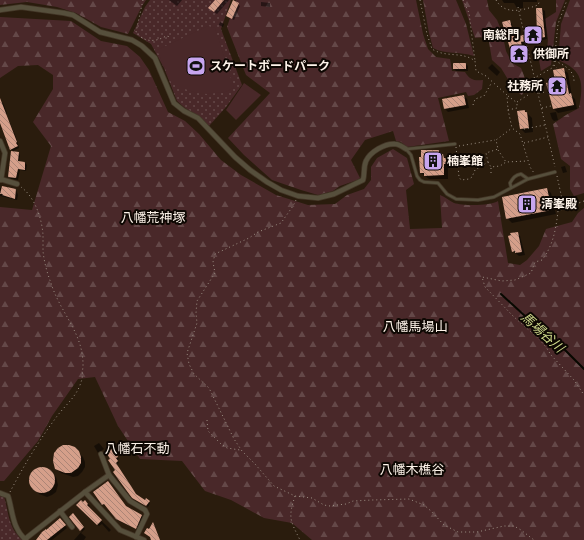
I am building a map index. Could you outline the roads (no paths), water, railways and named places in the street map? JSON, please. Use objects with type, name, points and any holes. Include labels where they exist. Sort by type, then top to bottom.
[{"type":"street","points":[[0,10],[21,7],[64,13],[73,16],[100,32],[132,40],[142,46],[155,58],[174,103],[178,107],[198,118],[235,157],[267,182],[281,190],[298,196],[318,198],[334,194],[363,180],[364,165],[367,160],[379,149],[394,144],[399,144],[406,149]]},
{"type":"street","points":[[0,141],[5,153],[0,180],[18,184]]},
{"type":"street","points":[[101,454],[109,475],[130,502],[146,510],[147,514],[136,536]]},
{"type":"street","points":[[0,493],[8,496],[12,519],[19,534],[26,540],[60,511],[109,475]]},
{"type":"street","points":[[85,492],[120,530],[144,540]]},
{"type":"street","points":[[60,511],[72,527]]},
{"type":"lane","points":[[406,149],[455,145]]},
{"type":"lane","points":[[406,149],[411,155],[420,180],[424,182],[438,183],[447,194],[456,200],[488,199],[528,179],[556,172]]},
{"type":"lane","points":[[511,187],[510,183],[514,177],[518,175],[522,174],[528,179]]},
{"type":"waterway","name":"馬場谷川","points":[[501,294],[538,328],[564,349],[584,369]]},
{"type":"place","name":"南総門","points":[[533,35]]},
{"type":"place","name":"供御所","points":[[519,54]]},
{"type":"place","name":"スケートボードパーク","points":[[196,66]]},
{"type":"place","name":"社務所","points":[[557,86]]},
{"type":"place","name":"楠峯館","points":[[433,161]]},
{"type":"place","name":"清峯殿","points":[[527,204]]},
{"type":"district","name":"八幡荒神塚","points":[[153,217]]},
{"type":"district","name":"八幡馬場山","points":[[415,326]]},
{"type":"district","name":"八幡石不動","points":[[137,448]]},
{"type":"district","name":"八幡木樵谷","points":[[412,469]]}]
